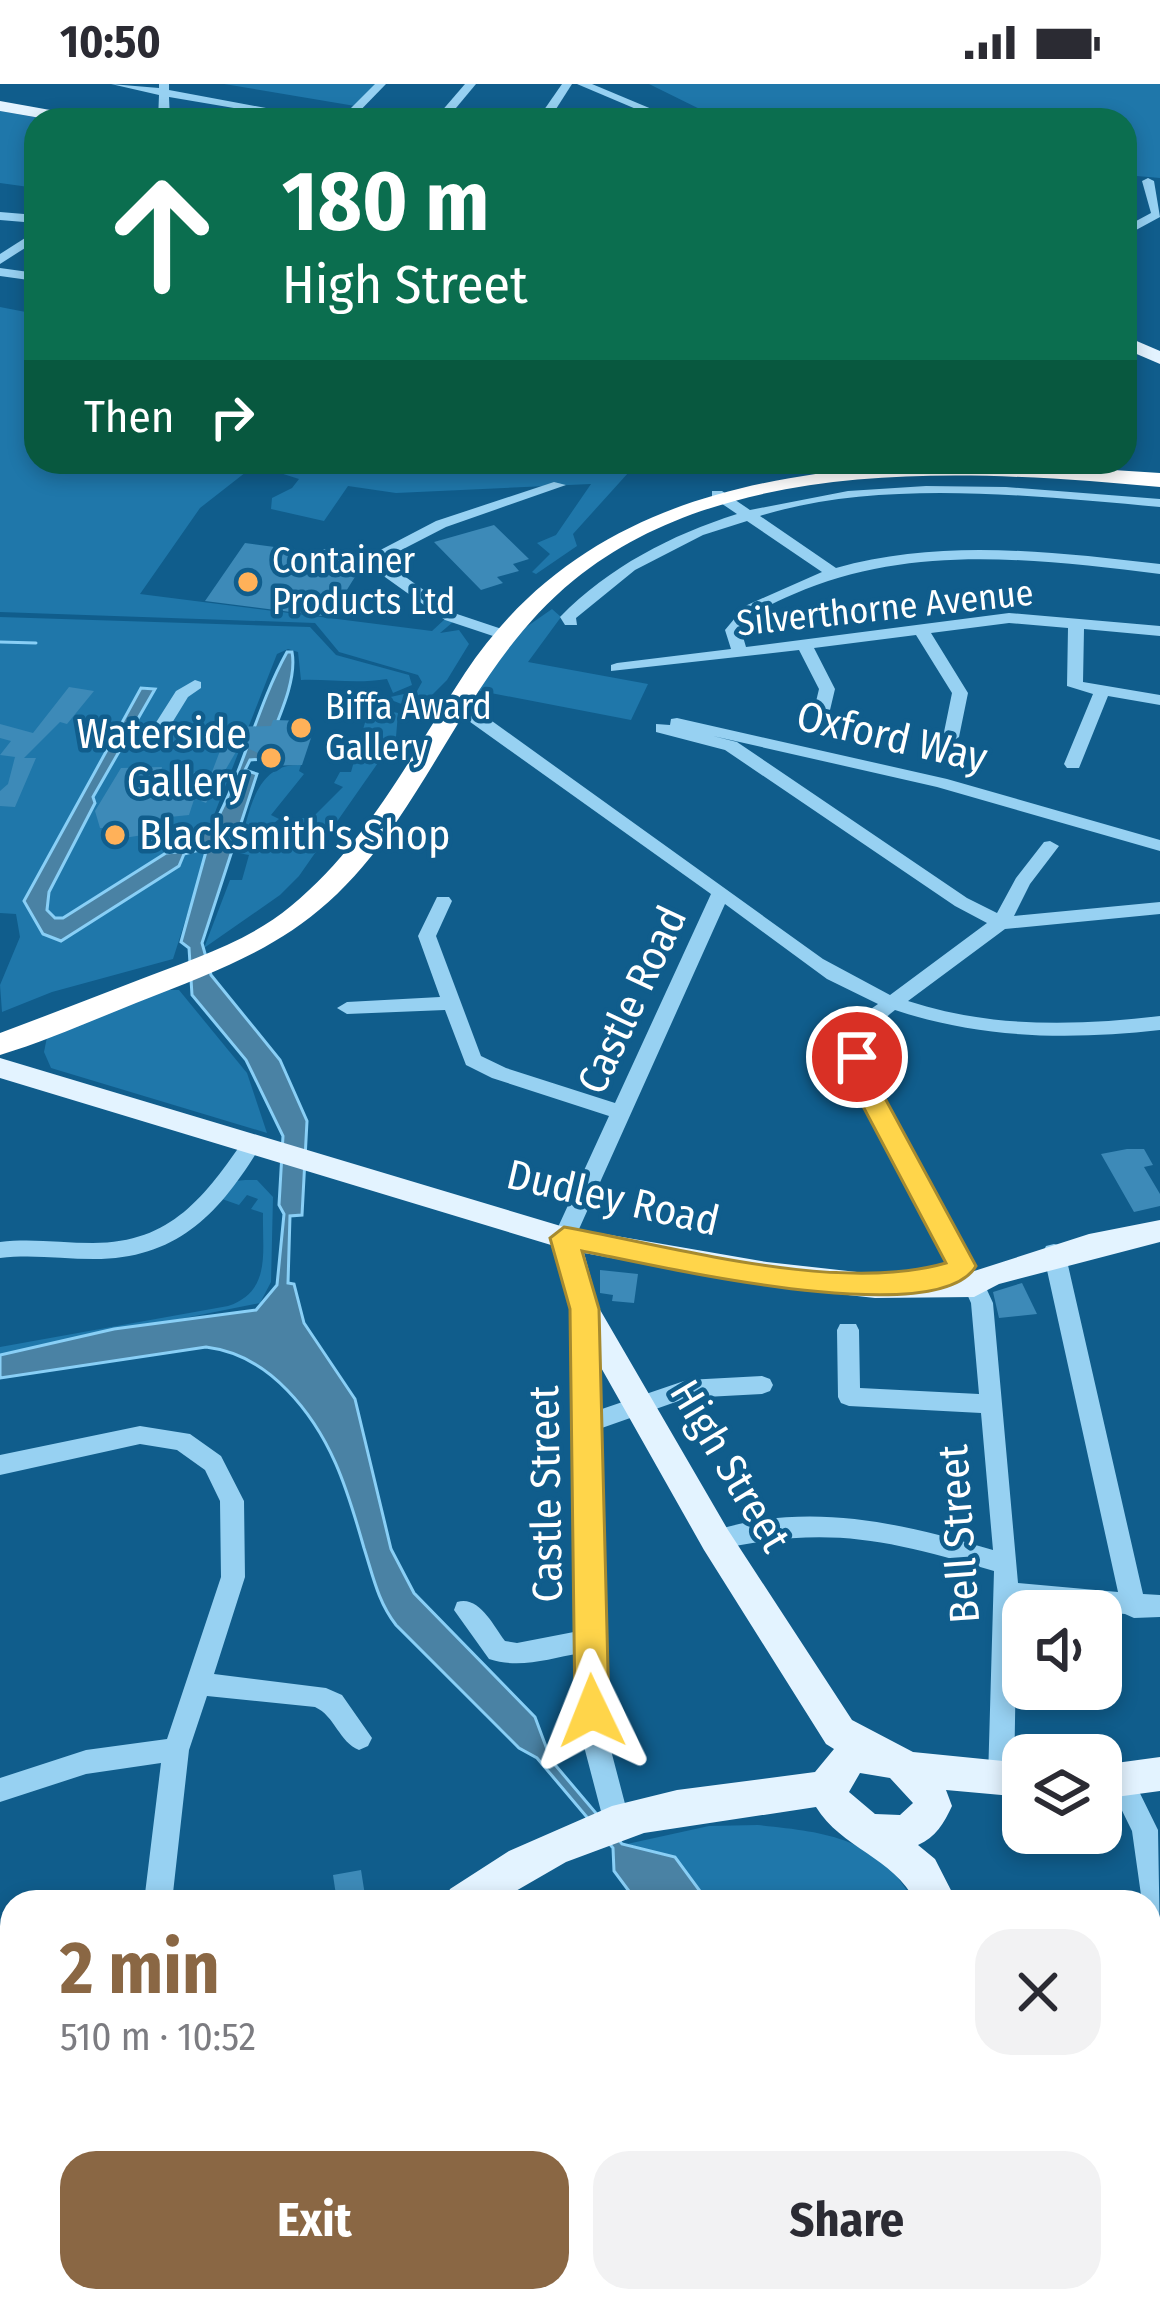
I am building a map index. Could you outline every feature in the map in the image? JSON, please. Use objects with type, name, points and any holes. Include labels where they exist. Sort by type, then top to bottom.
[{"type":"highway","points":[[0,1023],[193,967],[273,921],[315,882],[498,634],[579,556],[622,530],[806,474]]},
{"type":"highway","points":[[720,497],[846,474]]},
{"type":"highway","points":[[0,1044],[273,934],[323,893],[349,865],[454,709],[498,634]]},
{"type":"highway","points":[[0,1033],[129,994]]},
{"type":"main road","points":[[40,1078],[27,1065],[28,1045],[43,1029]]},
{"type":"main road","points":[[0,1068],[260,1144]]},
{"type":"main road","name":"Dudley Road","points":[[260,1144],[564,1238],[767,1274],[875,1286],[969,1276],[1160,1231]]},
{"type":"main road","name":"High Street","points":[[564,1238],[584,1309],[837,1760]]},
{"type":"main road","points":[[795,1798],[837,1760],[852,1756],[1002,1778]]},
{"type":"main road","points":[[837,1760],[836,1808],[929,1887]]},
{"type":"main road","points":[[894,1762],[923,1780],[930,1812],[929,1887]]},
{"type":"main road","points":[[1122,1780],[1160,1774]]},
{"type":"main road","points":[[482,1890],[521,1864],[616,1819],[716,1801],[795,1798],[867,1830],[913,1830],[930,1812],[1002,1784]]},
{"type":"street","points":[[116,84],[164,88],[264,108]]},
{"type":"street","points":[[357,108],[381,84]]},
{"type":"street","points":[[450,108],[471,84]]},
{"type":"street","points":[[582,84],[648,108]]},
{"type":"street","points":[[1137,225],[1157,214],[1157,199],[1148,181]]},
{"type":"street","points":[[370,562],[389,546],[428,534],[441,524],[559,485]]},
{"type":"street","points":[[571,622],[568,617],[587,598],[637,563],[748,515],[860,494],[954,487],[1160,502]]},
{"type":"street","points":[[720,497],[832,572]]},
{"type":"street","points":[[740,652],[734,630],[742,614],[832,572],[888,560],[971,553],[1160,569]]},
{"type":"street","points":[[322,554],[370,562],[451,617],[498,634]]},
{"type":"street","name":"Silverthorne Avenue","points":[[616,668],[1009,618],[1160,631]]},
{"type":"street","points":[[1076,623],[1072,682],[1081,690],[1160,700]]},
{"type":"street","points":[[921,629],[960,693],[949,739]]},
{"type":"street","points":[[804,644],[827,689],[821,712]]},
{"type":"street","points":[[158,732],[182,694],[195,686]]},
{"type":"street","points":[[1073,767],[1101,693]]},
{"type":"street","name":"Castle Road","points":[[454,709],[472,715],[722,892],[564,1238]]},
{"type":"street","name":"Oxford Way","points":[[1000,923],[731,746],[669,725],[941,783],[1088,828],[1129,848],[1160,850]]},
{"type":"street","points":[[890,1001],[1000,923],[1049,846]]},
{"type":"street","points":[[722,892],[848,982],[890,1001],[948,1017],[1060,1031],[1160,1023]]},
{"type":"street","points":[[443,902],[427,936],[467,1054],[483,1067],[620,1112]]},
{"type":"street","points":[[1000,923],[1160,908]]},
{"type":"street","name":"Bell Street","points":[[890,1001],[874,1016],[857,1046],[861,1078],[982,1303],[1007,1590]]},
{"type":"street","points":[[347,1008],[449,1003]]},
{"type":"street","points":[[0,1250],[118,1252],[154,1245],[198,1214],[260,1144]]},
{"type":"street","points":[[1054,1254],[1147,1606]]},
{"type":"street","name":"Castle Street","points":[[584,1309],[594,1735],[616,1819]]},
{"type":"street","points":[[848,1330],[849,1397],[988,1404]]},
{"type":"street","points":[[588,1423],[687,1389],[762,1385]]},
{"type":"street","points":[[0,1465],[140,1436],[182,1441],[213,1463],[232,1502],[233,1577],[176,1750],[159,1890]]},
{"type":"street","points":[[716,1540],[762,1528],[851,1524],[883,1528],[1006,1564]]},
{"type":"street","points":[[466,1610],[498,1651],[517,1654],[590,1640]]},
{"type":"street","points":[[201,1684],[317,1696],[333,1703],[359,1738]]},
{"type":"street","points":[[0,1790],[50,1771],[134,1750],[176,1750]]},
{"type":"street","points":[[1122,1798],[1145,1830],[1154,1890]]},
{"type":"shaded area","points":[[224,84],[377,84],[355,106]]},
{"type":"shaded area","points":[[649,84],[1160,84],[1160,178],[1137,176],[1137,108],[698,108]]},
{"type":"shaded area","points":[[0,111],[24,115],[24,186],[0,183]]},
{"type":"shaded area","points":[[0,307],[24,312],[24,474],[243,474],[200,508],[140,594],[432,631],[445,619],[453,622],[440,633],[459,630],[469,644],[447,680],[423,704],[404,705],[386,698],[417,691],[422,682],[418,675],[339,652],[315,623],[0,612]]},
{"type":"shaded area","points":[[283,474],[627,474],[573,534],[577,546],[536,574],[532,572],[550,554],[537,543],[556,535],[591,484],[396,493],[348,486],[324,521],[271,509],[272,498],[299,479]]},
{"type":"shaded area","points":[[552,609],[561,617],[528,662],[648,684],[631,720],[475,690],[522,630]]},
{"type":"shaded area","points":[[0,617],[310,627],[336,655],[409,675],[412,685],[393,693],[387,679],[301,680],[298,652],[288,649],[277,654],[214,815],[218,817],[173,959],[52,992],[2,1012],[0,985],[20,937],[16,914],[0,913]]},
{"type":"shaded area","points":[[287,652],[292,652],[288,692],[263,759],[250,760],[245,770],[257,774],[202,943],[211,975],[280,1060],[307,1121],[302,1215],[290,1216],[288,1283],[294,1284],[304,1323],[355,1399],[391,1549],[414,1593],[535,1717],[551,1760],[622,1844],[675,1857],[699,1890],[628,1890],[614,1871],[613,1848],[537,1758],[519,1748],[396,1625],[377,1588],[344,1484],[326,1444],[302,1407],[269,1374],[240,1356],[206,1347],[0,1378],[0,1355],[114,1329],[256,1310],[277,1285],[284,1214],[279,1205],[283,1136],[246,1060],[192,995],[189,948],[181,942],[207,848],[184,854],[179,866],[61,941],[43,934],[24,901],[141,688],[155,689],[93,797],[95,803],[49,892],[47,910],[55,918],[63,918],[166,853],[176,852],[193,832],[214,825]]},
{"type":"shaded area","points":[[374,708],[398,713],[396,737],[299,876],[280,895],[204,948],[230,880],[242,880],[249,855],[238,853],[263,782],[285,766],[301,765],[299,771],[304,774],[271,815],[279,819],[258,836],[271,849],[297,848],[310,835],[299,818],[312,818],[343,787],[334,783],[340,772],[351,772],[366,719],[356,718]]},
{"type":"shaded area","points":[[153,990],[179,990],[247,1073],[267,1133],[51,1068],[44,1052],[48,1032]]},
{"type":"shaded area","points":[[257,1180],[273,1197],[271,1282],[260,1303],[0,1355],[0,1347],[228,1306],[242,1299],[252,1291],[262,1268],[263,1213],[251,1209],[258,1199],[247,1195],[239,1205],[222,1199],[236,1181]]},
{"type":"shaded area","points":[[758,1825],[828,1835],[867,1851],[906,1890],[699,1890],[675,1857],[627,1844],[709,1826]]},
{"type":"building","points":[[494,525],[529,559],[513,564],[519,571],[497,577],[503,583],[481,590],[434,542]]},
{"type":"building","points":[[245,543],[297,550],[289,562],[358,572],[330,617],[205,601]]},
{"type":"building","points":[[69,687],[94,691],[67,724],[60,722],[24,758],[36,758],[15,807],[0,806],[0,791],[8,784],[15,757],[23,758],[0,755],[11,741],[0,738],[0,724],[33,733]]},
{"type":"building","points":[[273,720],[309,721],[307,728],[314,729],[302,765],[263,766],[267,757],[240,745],[206,803],[201,801],[229,727],[271,726]]},
{"type":"building","points":[[162,767],[156,790],[170,790],[182,797],[194,772],[202,775],[189,815],[160,818],[159,840],[143,841],[143,835],[111,840],[108,828],[100,828],[95,811],[121,768]]},
{"type":"building","points":[[1144,1149],[1153,1165],[1144,1167],[1160,1194],[1160,1206],[1134,1212],[1101,1154]]},
{"type":"building","points":[[600,1270],[638,1274],[634,1303],[612,1301],[613,1295],[600,1293]]},
{"type":"building","points":[[1022,1283],[1037,1314],[999,1318],[993,1292]]},
{"type":"building","points":[[361,1870],[364,1890],[335,1890],[333,1875]]},
{"type":"waterway","points":[[0,642],[36,643]]},
{"type":"place","name":"Container Products Ltd","points":[[248,582]]},
{"type":"place","name":"Biffa Award Gallery","points":[[301,728]]},
{"type":"place","name":"Waterside Gallery","points":[[271,758]]},
{"type":"place","name":"Blacksmith's Shop","points":[[115,835]]},
{"type":"route","points":[[592,1711],[584,1309],[564,1238],[767,1274],[875,1286],[909,1285],[956,1271],[962,1266],[861,1078],[857,1057]]}]
